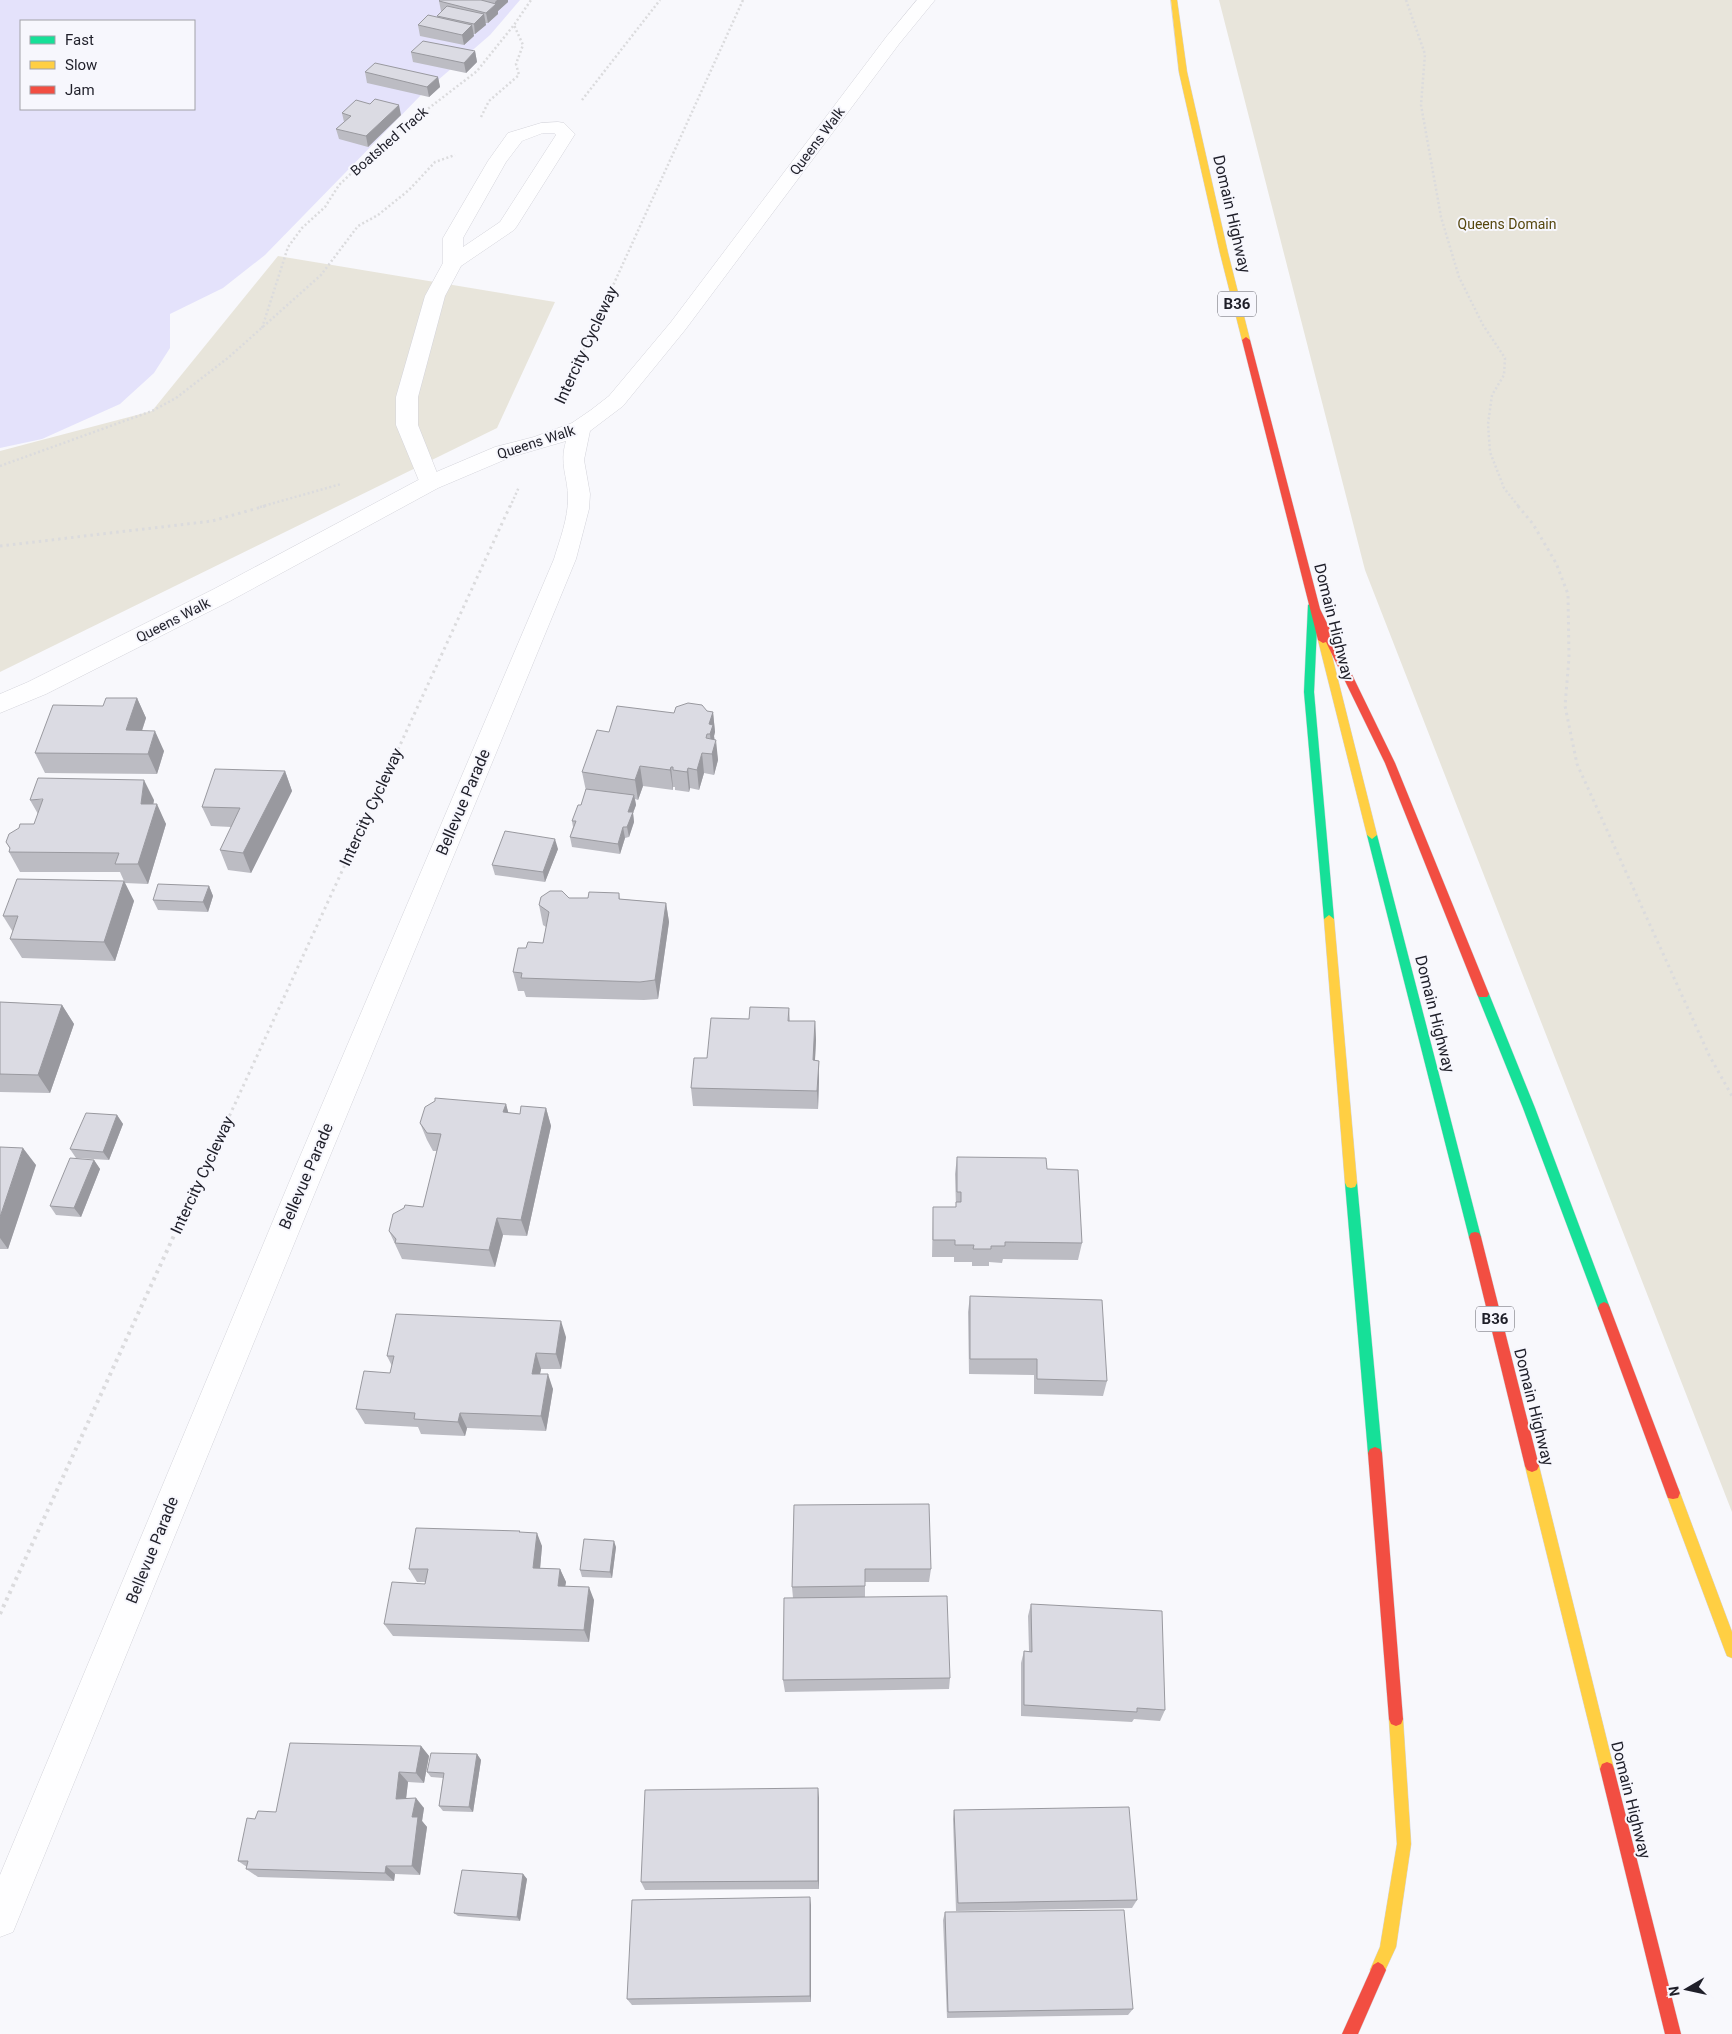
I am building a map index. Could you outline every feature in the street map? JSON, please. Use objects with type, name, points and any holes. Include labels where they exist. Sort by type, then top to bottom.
[{"type":"main road","name":"Domain Highway","points":[[1174,0],[1183,72],[1220,234],[1472,1226],[1673,2034]]},
{"type":"main road","points":[[1313,605],[1390,763],[1525,1099],[1732,1651]]},
{"type":"main road","points":[[1313,605],[1309,692],[1393,1664],[1404,1844],[1388,1948],[1350,2034]]},
{"type":"street","name":"Queens Walk","points":[[0,704],[37,688],[222,595],[359,519],[430,483],[504,452],[541,442],[580,428],[616,400],[678,326],[893,40],[926,0]]},
{"type":"street","points":[[430,483],[407,425],[407,397],[435,296],[453,263],[506,226],[566,134],[558,127],[541,128],[515,137],[497,161],[453,238],[453,263]]},
{"type":"street","name":"Bellevue Parade","points":[[0,1919],[308,1172],[565,559],[576,523],[579,501],[578,484],[574,470],[574,453],[580,428]]},
{"type":"path","name":"Boatshed Track","points":[[262,328],[288,247],[302,228],[325,208],[339,185],[381,145],[477,71],[514,26],[531,0]]},
{"type":"path","points":[[558,127],[596,84],[660,0]]},
{"type":"path","name":"Intercity Cycleway","points":[[0,1614],[743,0]]},
{"type":"path","points":[[1406,0],[1425,54],[1421,105],[1441,217],[1459,277],[1483,325],[1505,358],[1504,375],[1492,395],[1488,424],[1490,452],[1504,488],[1533,524],[1556,563],[1568,594],[1569,658],[1565,706],[1578,764],[1709,1055],[1732,1096]]},
{"type":"path","points":[[480,120],[489,99],[498,91],[513,83],[519,75],[516,64],[523,45],[514,26]]},
{"type":"path","points":[[0,466],[152,411],[176,398],[262,328],[321,275],[358,226],[378,215],[409,190],[435,162],[500,140],[515,137]]},
{"type":"path","points":[[0,546],[212,521],[324,491],[350,481]]},
{"type":"green space","name":"Queens Domain","points":[[1219,0],[1732,0],[1732,1512],[1365,570]]},
{"type":"green space","points":[[278,256],[555,302],[497,428],[0,672],[0,451],[152,411]]},
{"type":"water","points":[[0,0],[520,0],[490,35],[422,94],[265,255],[223,288],[170,314],[170,348],[154,373],[120,404],[42,439],[0,448]]},
{"type":"building","points":[[440,0],[481,0],[496,4],[486,13]]},
{"type":"building","points":[[447,6],[484,14],[474,24],[437,16]]},
{"type":"building","points":[[428,15],[472,25],[462,35],[418,25]]},
{"type":"building","points":[[423,41],[475,51],[464,63],[411,52]]},
{"type":"building","points":[[375,63],[438,77],[427,87],[365,72]]},
{"type":"building","points":[[375,99],[399,105],[366,136],[336,129],[351,116],[342,113],[356,100],[370,104]]},
{"type":"building","points":[[106,698],[137,698],[126,730],[155,731],[148,754],[35,753],[53,705],[103,706]]},
{"type":"building","points":[[688,703],[702,705],[707,711],[713,712],[709,724],[713,725],[710,734],[707,734],[706,738],[716,740],[712,754],[702,753],[697,770],[688,768],[687,772],[673,770],[673,767],[670,770],[640,766],[635,780],[582,772],[597,730],[609,732],[617,706],[674,713],[676,707]]},
{"type":"building","points":[[215,769],[285,771],[243,853],[220,850],[240,808],[202,807]]},
{"type":"building","points":[[38,778],[144,780],[141,804],[157,804],[138,864],[115,864],[119,853],[9,852],[10,848],[6,842],[9,834],[19,828],[20,824],[34,824],[43,799],[30,800]]},
{"type":"building","points":[[586,789],[634,795],[628,812],[633,812],[627,827],[623,827],[618,844],[570,837],[576,821],[572,821],[578,805],[581,805]]},
{"type":"building","points":[[505,831],[555,839],[543,872],[492,865]]},
{"type":"building","points":[[17,879],[124,881],[104,942],[10,939],[18,916],[3,916]]},
{"type":"building","points":[[158,884],[209,886],[203,902],[153,900]]},
{"type":"building","points":[[550,891],[562,891],[569,898],[588,898],[589,892],[619,893],[619,899],[666,903],[655,980],[640,982],[521,978],[522,973],[513,972],[518,948],[526,948],[528,942],[543,943],[549,912],[539,905],[541,897]]},
{"type":"building","points":[[0,1002],[62,1005],[38,1075],[0,1074]]},
{"type":"building","points":[[750,1007],[789,1008],[788,1021],[815,1021],[813,1060],[819,1061],[817,1091],[691,1088],[694,1058],[707,1058],[711,1018],[749,1019]]},
{"type":"building","points":[[435,1098],[506,1104],[503,1112],[520,1114],[521,1106],[546,1108],[521,1220],[497,1218],[489,1250],[395,1243],[396,1239],[389,1231],[393,1214],[404,1208],[405,1205],[423,1207],[441,1134],[427,1133],[420,1123],[425,1107],[435,1101]]},
{"type":"building","points":[[86,1113],[117,1115],[103,1152],[70,1149]]},
{"type":"building","points":[[0,1147],[23,1148],[0,1217]]},
{"type":"building","points":[[957,1157],[1046,1158],[1047,1169],[1078,1170],[1082,1243],[1005,1242],[1005,1246],[991,1246],[991,1249],[973,1249],[974,1245],[955,1245],[955,1240],[933,1240],[933,1207],[956,1207],[956,1202],[961,1202],[961,1192],[957,1192]]},
{"type":"building","points":[[70,1158],[94,1160],[74,1208],[50,1206]]},
{"type":"building","points":[[970,1296],[1102,1300],[1107,1381],[1037,1379],[1037,1359],[970,1359]]},
{"type":"building","points":[[396,1314],[561,1321],[556,1354],[536,1353],[532,1374],[548,1374],[541,1416],[460,1413],[458,1422],[414,1419],[415,1413],[356,1409],[364,1371],[390,1373],[394,1356],[387,1356]]},
{"type":"building","points":[[929,1504],[931,1569],[865,1569],[865,1586],[792,1587],[794,1505]]},
{"type":"building","points":[[416,1528],[537,1533],[533,1568],[560,1569],[558,1586],[589,1587],[584,1630],[384,1624],[392,1582],[425,1584],[428,1569],[409,1569]]},
{"type":"building","points":[[584,1539],[614,1541],[610,1572],[580,1570]]},
{"type":"building","points":[[947,1596],[950,1678],[783,1680],[784,1598]]},
{"type":"building","points":[[1031,1604],[1162,1611],[1165,1710],[1137,1708],[1137,1712],[1024,1705],[1024,1651],[1032,1652]]},
{"type":"building","points":[[290,1743],[421,1746],[416,1773],[399,1772],[396,1799],[416,1798],[412,1817],[418,1817],[412,1866],[386,1866],[385,1873],[246,1869],[248,1861],[238,1861],[247,1818],[255,1819],[258,1811],[276,1812]]},
{"type":"building","points":[[431,1753],[477,1754],[469,1807],[439,1806],[444,1773],[427,1772]]},
{"type":"building","points":[[818,1788],[818,1881],[641,1882],[645,1790]]},
{"type":"building","points":[[1129,1807],[1137,1900],[958,1903],[954,1810]]},
{"type":"building","points":[[462,1870],[523,1874],[517,1917],[454,1913]]},
{"type":"building","points":[[810,1897],[810,1996],[627,1999],[632,1900]]},
{"type":"building","points":[[1124,1910],[1133,2009],[948,2012],[945,1912]]},
{"type":"traffic: fast","points":[[1313,605],[1309,692],[1329,919]]},
{"type":"traffic: fast","points":[[1372,835],[1475,1237]]},
{"type":"traffic: fast","points":[[1483,994],[1529,1108],[1604,1308]]},
{"type":"traffic: fast","points":[[1351,1183],[1375,1453]]},
{"type":"traffic: slow","points":[[1174,0],[1183,72],[1224,253],[1246,340]]},
{"type":"traffic: slow","points":[[1323,640],[1372,835]]},
{"type":"traffic: slow","points":[[1329,919],[1351,1183]]},
{"type":"traffic: slow","points":[[1532,1466],[1607,1769]]},
{"type":"traffic: slow","points":[[1673,1493],[1732,1651]]},
{"type":"traffic: slow","points":[[1378,1970],[1388,1947],[1404,1844],[1396,1719]]},
{"type":"traffic: jam","points":[[1246,340],[1323,640]]},
{"type":"traffic: jam","points":[[1315,609],[1390,763],[1483,994]]},
{"type":"traffic: jam","points":[[1475,1237],[1532,1466]]},
{"type":"traffic: jam","points":[[1604,1308],[1673,1493]]},
{"type":"traffic: jam","points":[[1375,1453],[1396,1719]]},
{"type":"traffic: jam","points":[[1607,1769],[1673,2034]]},
{"type":"traffic: jam","points":[[1350,2034],[1378,1970]]}]
